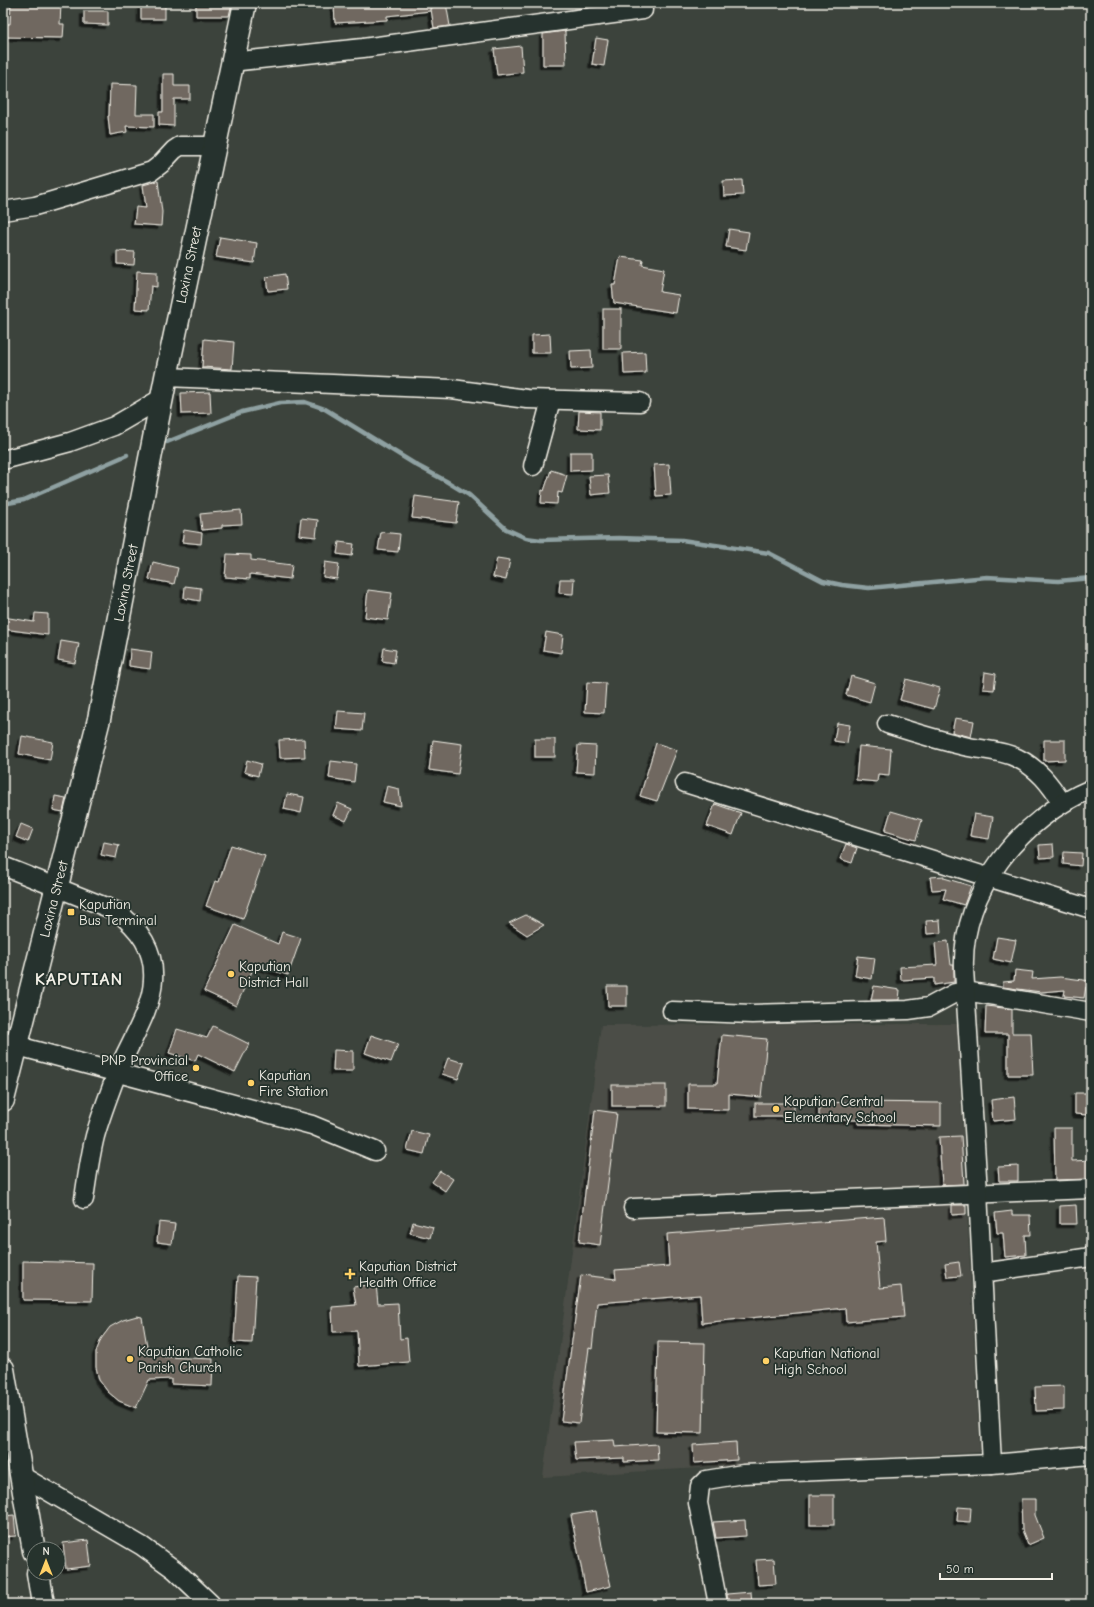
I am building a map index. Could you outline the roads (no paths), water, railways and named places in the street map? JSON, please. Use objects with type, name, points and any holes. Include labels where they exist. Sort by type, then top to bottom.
[{"type":"main road","name":"Laxina Street","points":[[3,1100],[10,1044],[57,886],[99,719],[166,377],[244,3]]},
{"type":"main road","points":[[3,1369],[32,1541]]},
{"type":"main road","points":[[39,1581],[42,1604]]},
{"type":"street","points":[[231,62],[363,48],[643,10]]},
{"type":"street","points":[[3,211],[35,206],[152,171],[180,146],[214,146]]},
{"type":"street","points":[[166,377],[452,389],[505,397],[551,400],[640,402]]},
{"type":"street","points":[[3,460],[70,442],[114,426],[162,398]]},
{"type":"street","points":[[533,466],[551,400]]},
{"type":"street","points":[[887,724],[925,736],[1017,757],[1037,770],[1051,785],[1062,803]]},
{"type":"street","points":[[685,783],[1091,909]]},
{"type":"street","points":[[992,1464],[978,1192],[963,954],[965,939],[976,903],[989,878],[1005,856],[1033,825],[1062,803],[1091,789]]},
{"type":"street","points":[[3,866],[57,886],[116,911],[132,923],[144,940],[152,960],[153,979],[151,996],[118,1072],[95,1137],[84,1199]]},
{"type":"street","points":[[672,1011],[752,1014],[908,1010],[929,1007],[955,993],[965,991],[1091,1012]]},
{"type":"street","points":[[10,1044],[312,1125],[375,1151]]},
{"type":"street","points":[[633,1208],[978,1192],[1091,1189]]},
{"type":"street","points":[[982,1273],[1091,1258]]},
{"type":"street","points":[[718,1604],[698,1503],[700,1486],[706,1480],[743,1474],[992,1464],[1091,1455]]},
{"type":"street","points":[[22,1476],[142,1546],[175,1570],[211,1604]]},
{"type":"waterway","points":[[167,442],[242,412],[280,403],[305,402],[325,409],[418,466],[469,495],[506,529],[526,538],[541,540],[619,538],[682,540],[769,553],[823,581],[869,588],[987,577],[1058,581],[1091,578]]},
{"type":"waterway","points":[[3,504],[24,500],[127,455]]},
{"type":"place","name":"Kaputian Bus Terminal","points":[[71,912]]},
{"type":"place","name":"Kaputian District Hall","points":[[231,974]]},
{"type":"place","name":"PNP Provincial Office","points":[[196,1068]]},
{"type":"place","name":"Kaputian Fire Station","points":[[251,1083]]},
{"type":"place","name":"Kaputian Central Elementary School","points":[[776,1109]]},
{"type":"place","name":"Kaputian District Health Office","points":[[350,1274]]},
{"type":"place","name":"Kaputian Catholic Parish Church","points":[[130,1359]]},
{"type":"place","name":"Kaputian National High School","points":[[766,1361]]},
{"type":"district","name":"KAPUTIAN","points":[[79,979]]}]
